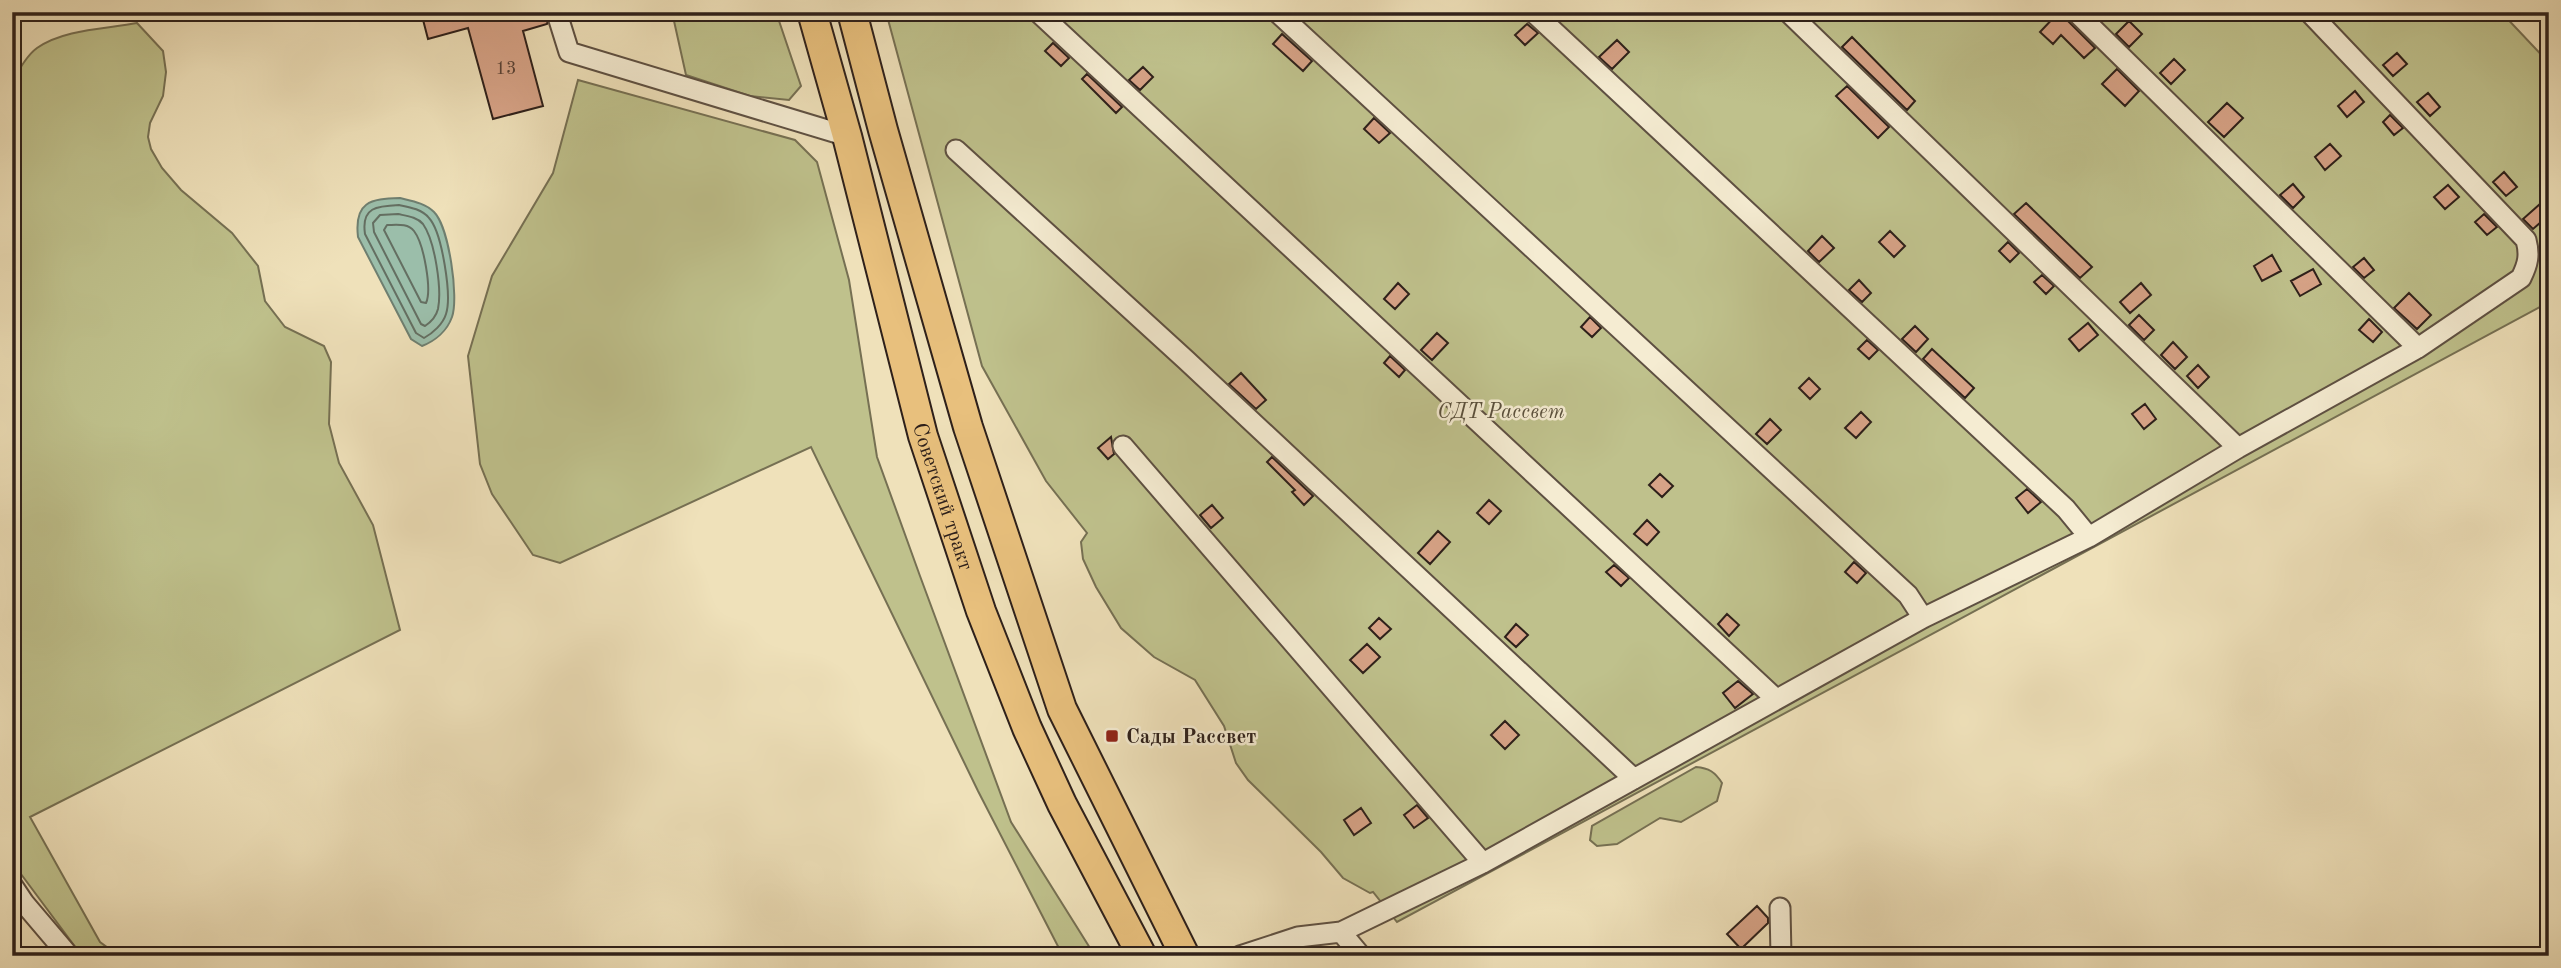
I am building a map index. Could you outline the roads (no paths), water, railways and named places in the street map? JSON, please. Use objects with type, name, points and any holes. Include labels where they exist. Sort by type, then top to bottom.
[{"type":"highway","name":"Советский тракт","points":[[812,12],[847,136],[923,436],[981,611],[1027,729],[1062,804],[1142,956]]},
{"type":"highway","name":"Советский тракт","points":[[852,12],[968,427],[1062,709],[1185,956]]},
{"type":"street","points":[[1038,12],[1776,699]]},
{"type":"street","points":[[1277,12],[1908,595],[1923,618]]},
{"type":"street","points":[[1533,12],[2056,500],[2089,537]]},
{"type":"street","points":[[1788,12],[2238,448]]},
{"type":"street","points":[[2076,12],[2418,348]]},
{"type":"street","points":[[1240,956],[1298,937],[1341,932],[1483,863],[1923,618],[2089,537],[2238,448],[2418,348],[2521,278],[2528,264],[2526,240],[2309,12]]},
{"type":"street","points":[[559,20],[569,52],[847,136]]},
{"type":"street","points":[[956,150],[1186,360],[1634,779]]},
{"type":"street","points":[[1123,446],[1483,863]]},
{"type":"street","points":[[12,885],[69,956]]},
{"type":"street","points":[[1780,908],[1780,956]]},
{"type":"street","points":[[1341,932],[1361,956]]},
{"type":"water","points":[[400,198],[422,204],[434,212],[444,232],[451,263],[454,295],[452,317],[440,335],[422,346],[411,339],[358,237],[359,216],[366,205]]},
{"type":"place","name":"Сады Рассвет","points":[[1112,736]]},
{"type":"park label","name":"СДТ Рассвет","points":[[1501,411]]}]
